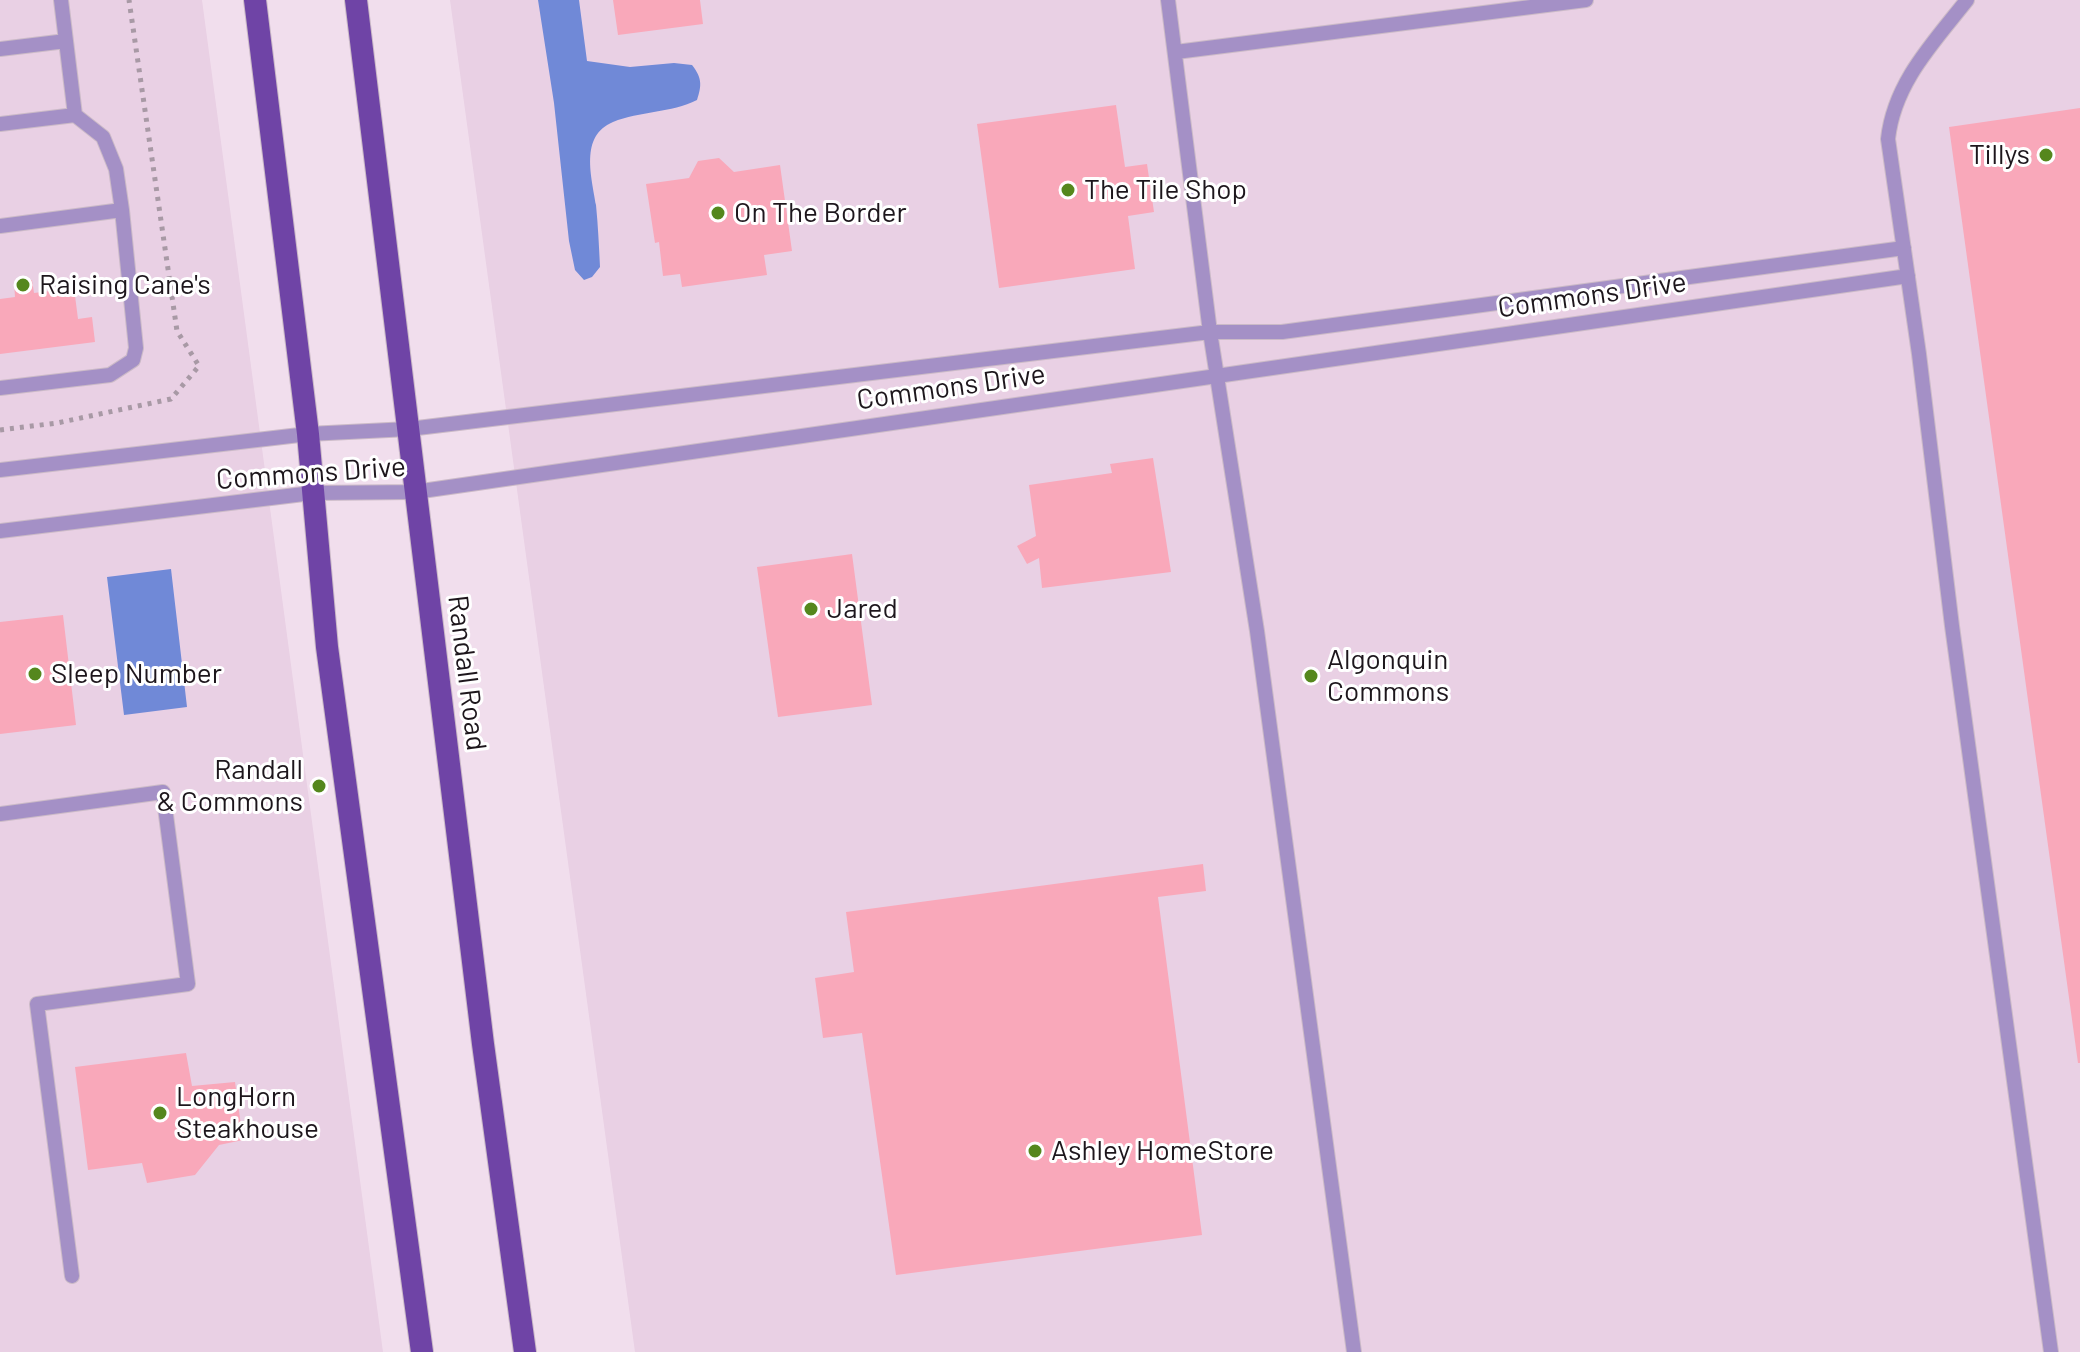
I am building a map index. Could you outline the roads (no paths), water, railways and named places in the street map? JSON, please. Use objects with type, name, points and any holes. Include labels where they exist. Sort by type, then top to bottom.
[{"type":"main road","points":[[255,0],[308,434],[327,647],[422,1352]]},
{"type":"main road","name":"Randall Road","points":[[356,0],[483,1044],[525,1352]]},
{"type":"lane","points":[[0,388],[110,375],[133,360],[136,348],[116,169],[103,137],[75,115],[61,0]]},
{"type":"lane","points":[[1168,0],[1210,332],[1257,631],[1354,1352]]},
{"type":"lane","points":[[1176,52],[1586,0]]},
{"type":"lane","points":[[1967,0],[1907,76],[1890,118],[1888,139],[2051,1352]]},
{"type":"lane","points":[[0,49],[66,41]]},
{"type":"lane","points":[[0,124],[75,115]]},
{"type":"lane","points":[[0,226],[122,210]]},
{"type":"lane","name":"Commons Drive","points":[[0,470],[308,434],[409,429],[1210,332],[1282,332],[1904,248]]},
{"type":"lane","name":"Commons Drive","points":[[0,531],[312,493],[415,492],[1908,276]]},
{"type":"lane","points":[[0,814],[163,792],[188,984],[37,1004],[72,1276]]},
{"type":"water","points":[[538,0],[579,0],[587,61],[630,67],[674,63],[692,65],[700,82],[697,100],[613,122],[602,128],[595,137],[590,159],[600,267],[592,277],[584,280],[575,270],[569,241],[554,103]]},
{"type":"water","points":[[171,569],[187,707],[124,715],[107,577]]},
{"type":"place","name":"Tillys","points":[[2046,155]]},
{"type":"place","name":"The Tile Shop","points":[[1068,190]]},
{"type":"place","name":"On The Border","points":[[718,213]]},
{"type":"place","name":"Raising Cane's","points":[[23,285]]},
{"type":"place","name":"Jared","points":[[811,609]]},
{"type":"place","name":"Sleep Number","points":[[35,674]]},
{"type":"place","name":"Algonquin Commons","points":[[1311,676]]},
{"type":"place","name":"Randall & Commons","points":[[319,786]]},
{"type":"place","name":"LongHorn Steakhouse","points":[[160,1113]]},
{"type":"place","name":"Ashley HomeStore","points":[[1035,1151]]}]
